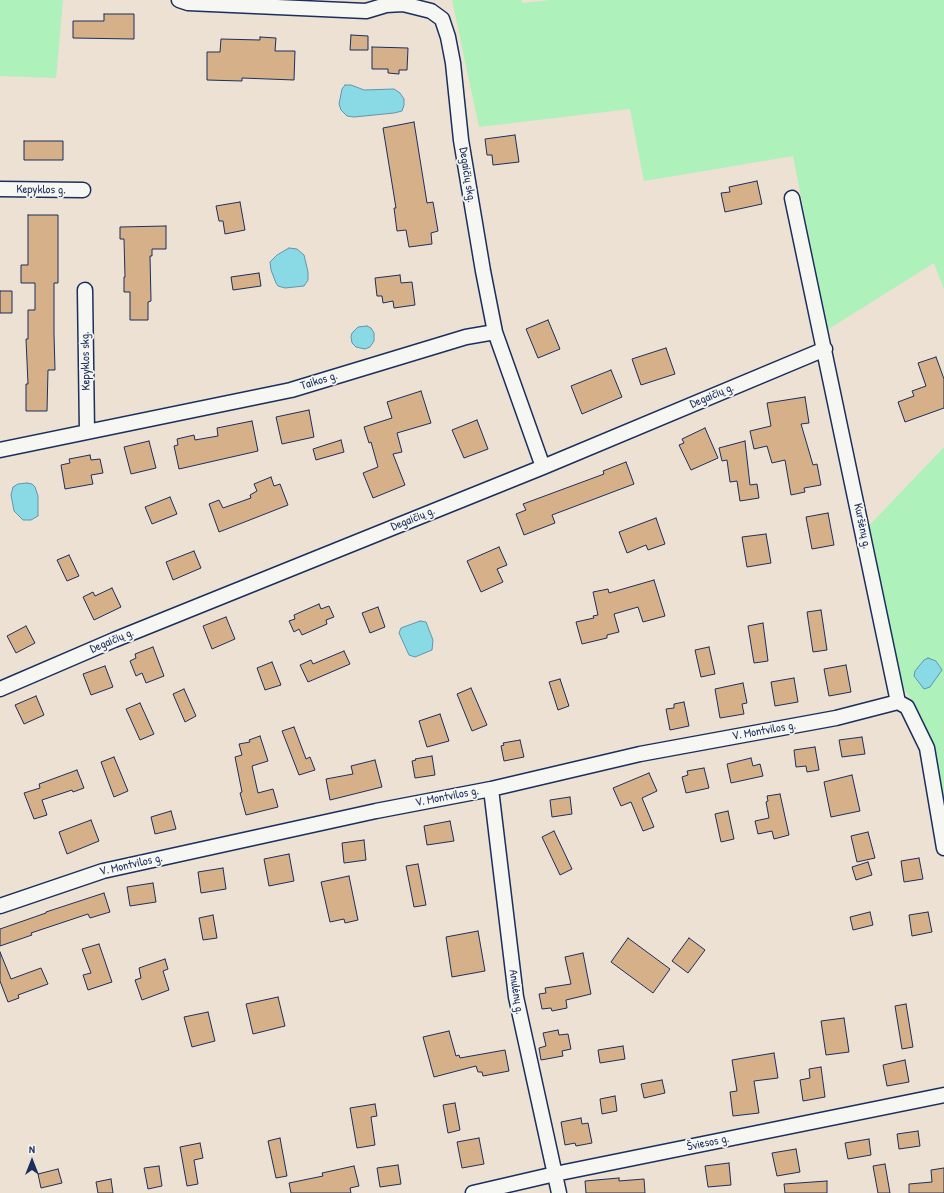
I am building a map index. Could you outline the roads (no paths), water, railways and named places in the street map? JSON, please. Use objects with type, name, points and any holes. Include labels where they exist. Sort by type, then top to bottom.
[{"type":"street","points":[[179,0],[188,3],[248,2],[366,12],[386,5],[403,2]]},
{"type":"street","name":"Degaičių skg.","points":[[403,2],[431,12],[442,19],[448,37],[453,63],[461,140],[495,332]]},
{"type":"street","name":"Kepyklos g.","points":[[0,189],[83,190]]},
{"type":"street","name":"Kuršėnų g.","points":[[792,198],[825,349],[898,702]]},
{"type":"street","name":"Kepyklos skg.","points":[[85,290],[87,432]]},
{"type":"street","points":[[495,332],[543,467]]},
{"type":"street","name":"Taikos g.","points":[[0,450],[291,390],[466,337],[495,332]]},
{"type":"street","name":"Degaičių g.","points":[[0,689],[114,640],[543,467],[825,349]]},
{"type":"street","points":[[898,702],[907,707],[927,748],[944,848]]},
{"type":"street","name":"V. Montvilos g.","points":[[0,906],[103,871],[376,811],[491,789],[640,754],[836,718],[898,702]]},
{"type":"street","name":"Anulėnų g.","points":[[491,789],[516,997],[559,1193]]},
{"type":"street","name":"Šviesos g.","points":[[473,1193],[555,1174],[944,1095]]},
{"type":"water","points":[[345,85],[351,85],[364,90],[394,89],[400,93],[404,99],[402,111],[354,117],[347,116],[341,110],[339,104],[342,89]]},
{"type":"water","points":[[289,248],[297,249],[304,255],[308,272],[308,280],[304,286],[285,288],[278,286],[276,283],[271,270],[270,262],[277,255]]},
{"type":"water","points":[[367,326],[371,328],[374,333],[374,341],[370,347],[365,349],[356,347],[352,343],[352,333],[358,327]]},
{"type":"water","points":[[18,484],[32,484],[35,487],[38,496],[38,516],[31,520],[23,520],[14,511],[11,495],[13,487]]},
{"type":"water","points":[[420,621],[426,622],[433,640],[432,650],[415,657],[409,655],[399,633],[401,628]]},
{"type":"water","points":[[928,658],[936,661],[942,670],[930,687],[924,689],[914,676],[915,671],[924,660]]}]
